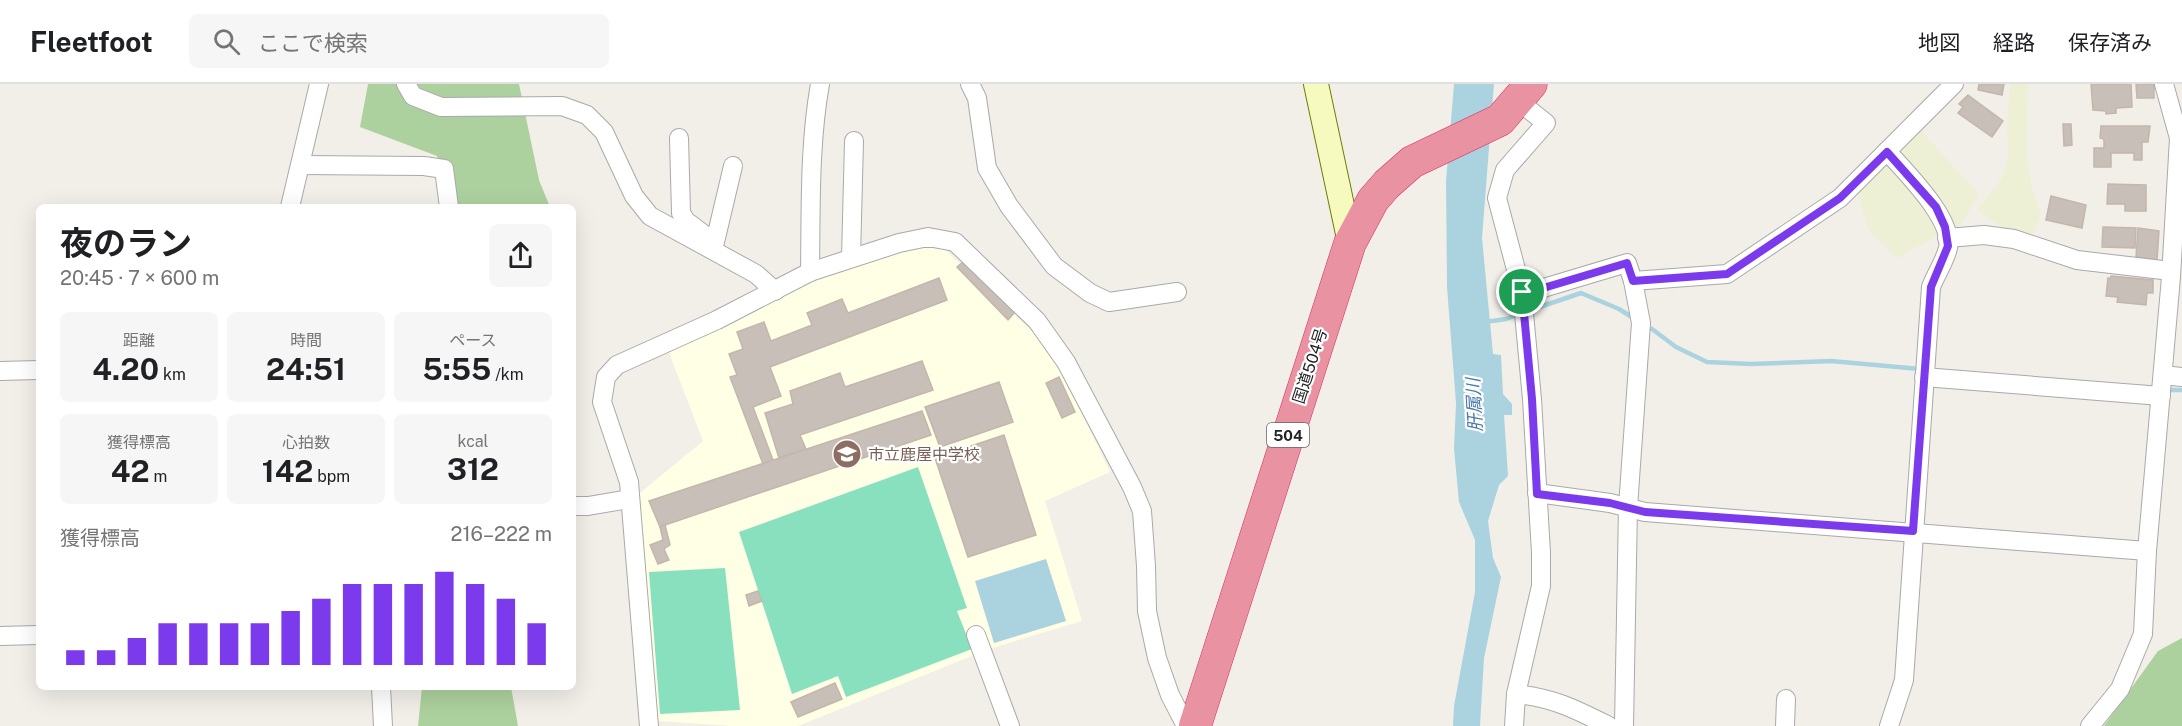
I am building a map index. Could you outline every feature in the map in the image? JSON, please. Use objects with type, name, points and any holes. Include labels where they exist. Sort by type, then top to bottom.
[{"type":"highway","name":"国道504号","points":[[1195,726],[1350,243],[1373,200],[1412,162],[1516,102]]},
{"type":"street","points":[[291,204],[320,84]]},
{"type":"street","points":[[406,84],[413,96],[441,107],[562,106],[587,115],[604,132],[634,196],[650,216],[716,247]]},
{"type":"street","points":[[810,272],[814,117],[820,84]]},
{"type":"street","points":[[970,84],[977,98],[987,168],[1008,206],[1054,266],[1090,293],[1109,302],[1177,292]]},
{"type":"street","points":[[1316,84],[1350,243]]},
{"type":"street","points":[[1633,281],[1727,274],[1840,198],[1954,84]]},
{"type":"street","points":[[2090,726],[2120,689],[2143,634],[2147,551],[2163,375],[2180,140],[2164,84]]},
{"type":"street","points":[[1514,726],[1516,694],[1541,586],[1532,399],[1522,292],[1497,198],[1505,170],[1546,123],[1516,102]]},
{"type":"street","points":[[679,138],[681,213],[686,221],[716,247],[756,274],[775,291]]},
{"type":"street","points":[[852,258],[854,141]]},
{"type":"street","points":[[1887,152],[1936,207],[1945,227],[1948,246],[1931,287],[1927,317],[1904,681],[1889,726]]},
{"type":"street","points":[[301,165],[423,166],[444,169],[449,204]]},
{"type":"street","points":[[716,247],[733,166]]},
{"type":"street","points":[[1947,238],[1984,235],[2014,239],[2077,260],[2171,271]]},
{"type":"street","points":[[649,726],[639,581],[629,483],[602,402],[606,377],[617,365],[717,320],[810,272],[899,243],[928,237],[955,242],[1015,299],[1043,329],[1082,390],[1142,511],[1147,611],[1156,658],[1170,695],[1186,726]]},
{"type":"street","points":[[1522,292],[1540,289],[1627,263],[1633,281],[1641,323],[1628,507],[1624,726]]},
{"type":"street","points":[[0,371],[36,370]]},
{"type":"street","points":[[2163,375],[2182,377]]},
{"type":"street","points":[[1924,377],[2161,396]]},
{"type":"street","points":[[1537,494],[1628,507],[1645,512],[1913,531],[2147,551]]},
{"type":"street","points":[[576,506],[629,499]]},
{"type":"street","points":[[0,636],[36,635]]},
{"type":"street","points":[[976,635],[1010,726]]},
{"type":"street","points":[[381,690],[383,726]]},
{"type":"street","points":[[1516,694],[1541,697],[1562,703],[1609,726]]},
{"type":"street","points":[[1785,726],[1786,699]]},
{"type":"shaded area","points":[[2010,84],[2028,84],[2027,157],[2032,187],[2041,214],[2032,236],[2003,229],[1977,210],[2001,180],[2008,158],[2007,119]]},
{"type":"shaded area","points":[[1920,130],[1979,194],[1959,227],[1950,226],[1896,154]]},
{"type":"shaded area","points":[[1888,161],[1930,212],[1939,231],[1937,236],[1897,258],[1868,229],[1857,190]]},
{"type":"shaded area","points":[[910,247],[942,247],[1032,331],[1057,361],[1110,472],[1045,501],[1082,621],[989,649],[798,726],[731,726],[658,721],[634,498],[703,441],[668,350],[816,277]]},
{"type":"green space","points":[[368,84],[519,84],[539,180],[549,204],[449,204],[437,156],[360,127]]},
{"type":"green space","points":[[918,467],[967,608],[957,611],[972,649],[846,697],[838,676],[792,694],[739,532]]},
{"type":"green space","points":[[725,568],[740,710],[660,714],[649,572]]},
{"type":"green space","points":[[2182,638],[2182,726],[2104,726],[2158,651]]},
{"type":"green space","points":[[422,690],[512,690],[518,726],[418,726]]},
{"type":"water","name":"肝属川","points":[[1454,84],[1494,84],[1482,238],[1493,354],[1501,355],[1503,394],[1512,404],[1512,415],[1504,415],[1508,476],[1499,485],[1488,521],[1493,558],[1501,577],[1484,658],[1480,726],[1453,726],[1454,706],[1475,592],[1475,540],[1459,502],[1454,449],[1456,403],[1447,287],[1446,181]]},
{"type":"water","points":[[1046,559],[1066,621],[994,643],[975,581]]},
{"type":"building","points":[[1979,84],[2004,84],[2002,95],[1978,90]]},
{"type":"building","points":[[2091,84],[2131,84],[2132,107],[2116,108],[2116,113],[2106,114],[2106,111],[2093,110]]},
{"type":"building","points":[[2136,84],[2154,84],[2154,98],[2137,98]]},
{"type":"building","points":[[1968,95],[2003,121],[1992,137],[1958,113],[1963,107],[1959,104]]},
{"type":"building","points":[[2063,124],[2071,124],[2072,145],[2064,146]]},
{"type":"building","points":[[2101,126],[2150,126],[2148,142],[2142,142],[2142,160],[2134,160],[2134,153],[2111,153],[2111,167],[2094,167],[2094,148],[2104,148],[2104,139],[2100,138]]},
{"type":"building","points":[[2108,184],[2146,185],[2146,211],[2125,211],[2125,204],[2107,204]]},
{"type":"building","points":[[2051,196],[2086,205],[2082,228],[2046,220]]},
{"type":"building","points":[[2103,227],[2136,228],[2135,248],[2102,247]]},
{"type":"building","points":[[2138,228],[2159,231],[2157,260],[2136,257]]},
{"type":"building","points":[[964,261],[1015,312],[1008,320],[957,267]]},
{"type":"building","points":[[2111,276],[2153,280],[2153,293],[2147,293],[2146,305],[2117,302],[2118,297],[2106,296],[2108,278],[2110,279]]},
{"type":"building","points":[[939,278],[947,300],[770,367],[781,396],[753,407],[773,460],[763,464],[730,377],[737,375],[729,354],[743,349],[737,332],[764,322],[771,341],[812,325],[807,313],[842,299],[848,313]]},
{"type":"building","points":[[922,361],[933,390],[800,435],[806,449],[779,458],[765,413],[793,404],[790,391],[840,373],[845,387]]},
{"type":"building","points":[[1059,377],[1075,412],[1062,418],[1046,383]]},
{"type":"building","points":[[999,382],[1013,422],[940,447],[925,407]]},
{"type":"building","points":[[922,411],[931,435],[660,527],[649,501]]},
{"type":"building","points":[[1004,435],[1036,535],[968,557],[935,458]]},
{"type":"building","points":[[665,525],[670,545],[664,549],[669,560],[658,564],[650,545],[663,540],[660,527]]},
{"type":"building","points":[[758,591],[762,601],[749,606],[746,595]]},
{"type":"building","points":[[835,683],[842,699],[798,717],[791,702]]},
{"type":"waterway","points":[[1528,311],[1581,293],[1630,316]]},
{"type":"waterway","points":[[1485,322],[1520,314]]},
{"type":"waterway","points":[[1652,329],[1676,347],[1707,362],[1751,364],[1831,361],[1920,369]]},
{"type":"waterway","points":[[2171,390],[2182,390]]},
{"type":"place","name":"市立鹿屋中学校","points":[[847,454]]},
{"type":"route","points":[[1887,152],[1936,207],[1945,227],[1948,246],[1931,287],[1927,317],[1913,531],[1645,512],[1610,503],[1537,494],[1532,399],[1522,292],[1540,289],[1627,263],[1633,281],[1727,274],[1840,198],[1887,152]]}]
